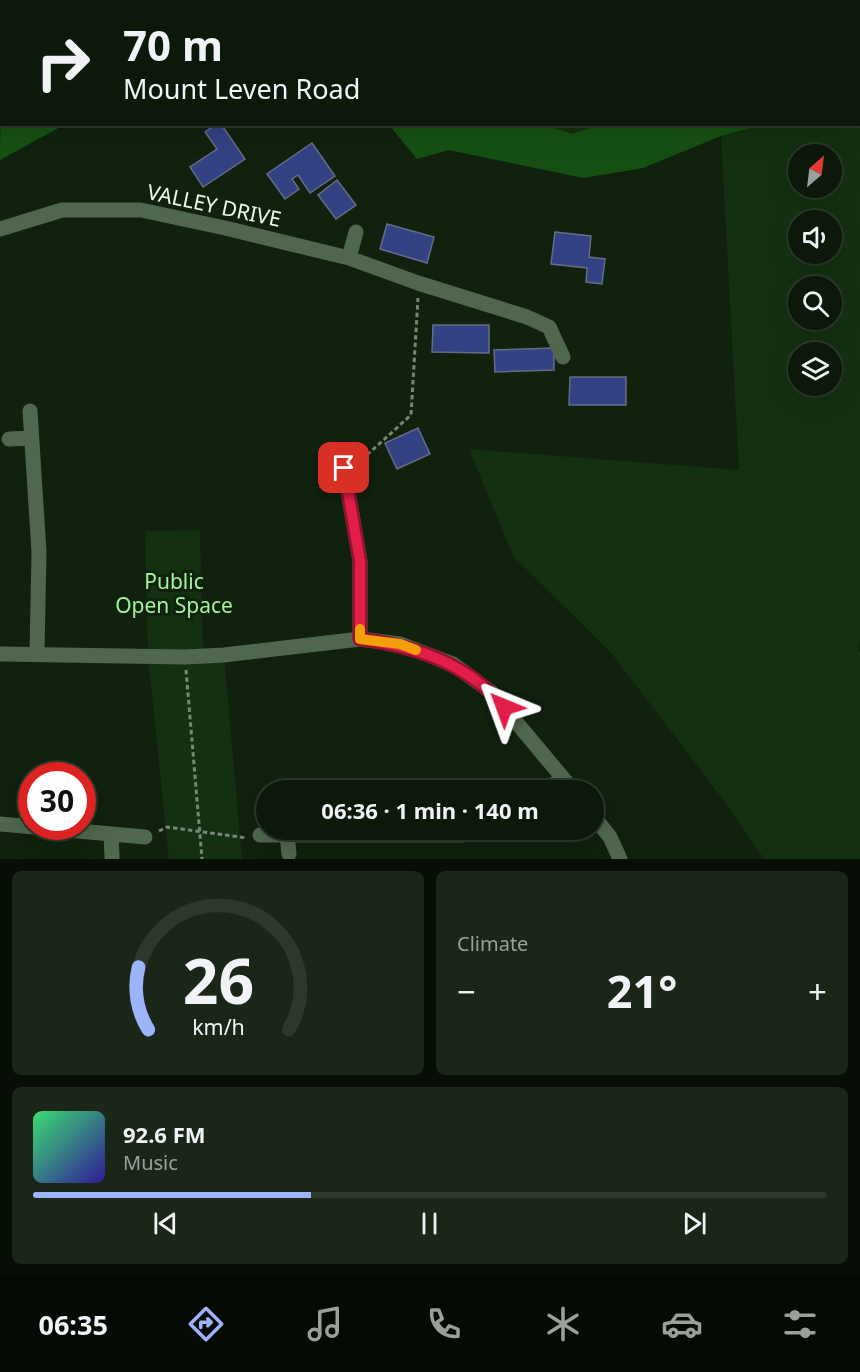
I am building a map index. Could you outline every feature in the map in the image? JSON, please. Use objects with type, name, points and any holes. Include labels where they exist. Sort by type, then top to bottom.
[{"type":"street","name":"VALLEY DRIVE","points":[[0,229],[63,210],[141,210],[349,258],[418,283],[527,317],[549,327],[563,357]]},
{"type":"street","points":[[349,258],[356,232]]},
{"type":"street","points":[[30,411],[39,552],[37,652]]},
{"type":"street","points":[[9,439],[31,438]]},
{"type":"street","points":[[344,468],[360,561],[360,639]]},
{"type":"street","points":[[0,654],[37,652],[185,657],[224,655],[360,639],[400,644],[453,664],[491,692],[563,778],[560,780]]},
{"type":"street","points":[[0,824],[145,837]]},
{"type":"street","points":[[604,830],[620,859]]},
{"type":"street","points":[[111,834],[112,857]]},
{"type":"street","points":[[288,840],[289,854]]},
{"type":"path","points":[[344,468],[411,416],[418,283]]},
{"type":"path","points":[[185,657],[202,859]]},
{"type":"path","points":[[145,837],[167,827],[242,840],[256,835]]},
{"type":"green space","points":[[547,126],[594,126],[572,134]]},
{"type":"green space","points":[[758,126],[860,126],[860,638],[858,652],[860,652],[860,859],[764,859],[725,802],[612,654],[513,556],[469,449],[739,470],[721,136]]},
{"type":"green space","name":"Public Open Space","points":[[200,530],[203,655],[224,655],[242,859],[169,859],[148,657],[145,531]]},
{"type":"shaded area","points":[[0,126],[62,126],[0,160]]},
{"type":"shaded area","points":[[390,126],[550,126],[572,134],[594,126],[758,126],[721,136],[643,168],[583,178],[449,150],[417,159]]},
{"type":"building","points":[[214,126],[222,126],[245,159],[203,187],[190,167],[217,149],[205,132]]},
{"type":"building","points":[[312,143],[335,176],[310,193],[298,175],[292,179],[299,189],[285,199],[267,174]]},
{"type":"building","points":[[337,180],[356,205],[336,219],[318,195]]},
{"type":"building","points":[[387,224],[434,237],[427,263],[380,249]]},
{"type":"building","points":[[555,232],[591,236],[589,257],[605,259],[602,284],[586,282],[587,268],[551,264]]},
{"type":"building","points":[[433,325],[489,325],[489,353],[432,352]]},
{"type":"building","points":[[554,348],[554,370],[495,372],[494,350]]},
{"type":"building","points":[[570,377],[626,377],[626,405],[569,405]]},
{"type":"building","points":[[418,428],[430,454],[397,469],[385,443]]},
{"type":"slow traffic","points":[[360,629],[360,639],[400,644],[416,650]]},
{"type":"route","points":[[344,468],[360,561],[360,639],[400,644],[453,664],[491,692],[504,707]]}]
